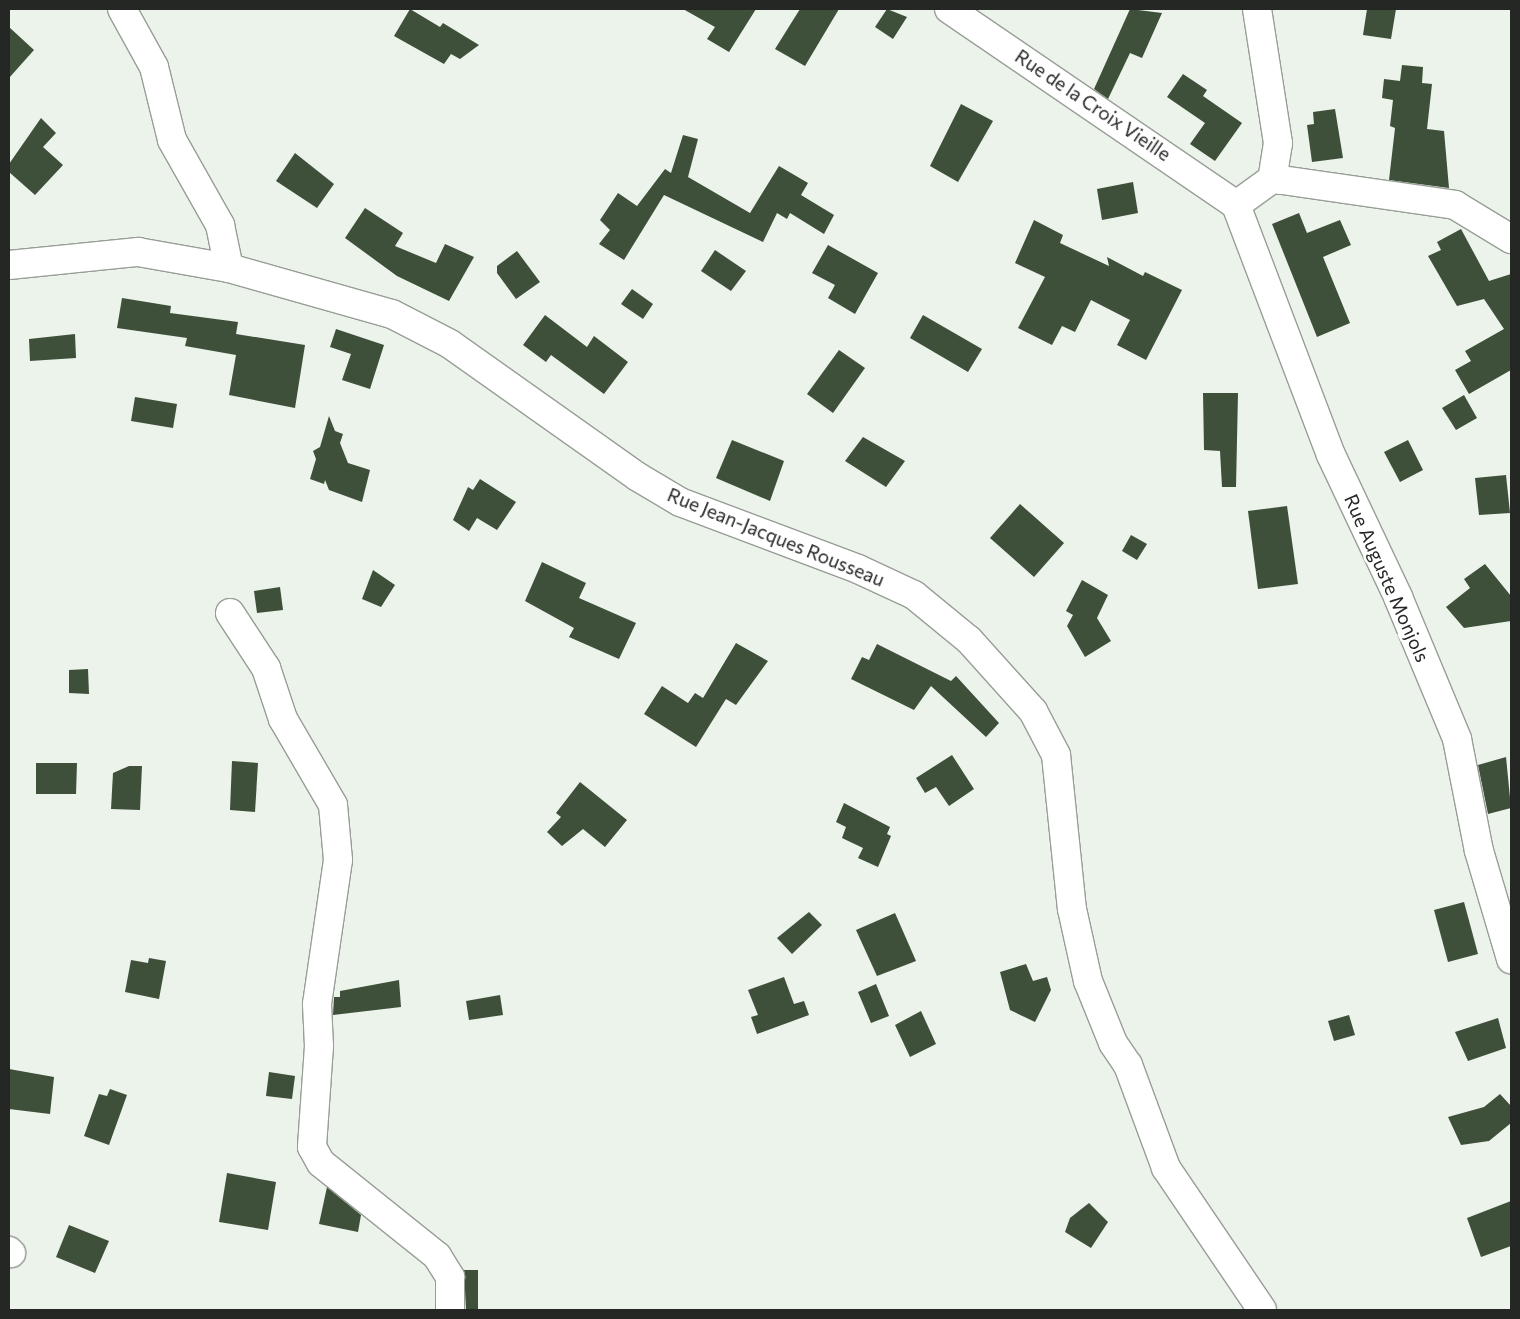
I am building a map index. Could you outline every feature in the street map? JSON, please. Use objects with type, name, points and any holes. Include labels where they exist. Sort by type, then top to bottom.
[{"type":"street","points":[[122,9],[154,67],[172,140],[220,225],[229,268]]},
{"type":"street","name":"Rue de la Croix Vieille","points":[[949,9],[1236,205]]},
{"type":"street","points":[[1257,9],[1278,143],[1272,179]]},
{"type":"street","points":[[1236,205],[1272,179],[1455,205],[1511,239]]},
{"type":"street","name":"Rue Auguste Monjols","points":[[1236,205],[1331,455],[1398,597],[1457,739],[1479,851],[1511,959]]},
{"type":"street","name":"Rue Jean-Jacques Rousseau","points":[[9,265],[138,252],[229,268],[420,326],[680,502],[906,592],[969,640],[1033,710],[1056,755],[1072,909],[1088,981],[1113,1042],[1128,1065],[1166,1168],[1262,1310]]},
{"type":"street","points":[[230,612],[266,668],[283,720],[333,805],[338,860],[316,1004],[319,1046],[312,1147],[321,1162],[437,1256],[450,1277],[450,1310]]},
{"type":"building","points":[[410,9],[440,27],[443,23],[479,45],[460,59],[451,54],[444,64],[394,36]]},
{"type":"building","points":[[683,9],[756,9],[729,52],[707,39],[715,27]]},
{"type":"building","points":[[800,9],[839,9],[805,66],[775,49]]},
{"type":"building","points":[[887,9],[907,17],[893,39],[875,27]]},
{"type":"building","points":[[1130,9],[1162,13],[1142,58],[1130,53],[1108,99],[1094,89]]},
{"type":"building","points":[[1367,9],[1396,9],[1391,39],[1363,35]]},
{"type":"building","points":[[9,27],[34,50],[9,78]]},
{"type":"building","points":[[1402,65],[1423,67],[1422,83],[1432,84],[1427,129],[1444,131],[1449,188],[1389,180],[1395,128],[1390,126],[1393,100],[1382,98],[1384,79],[1400,81]]},
{"type":"building","points":[[1183,74],[1207,90],[1203,96],[1242,123],[1215,161],[1190,144],[1205,123],[1167,97]]},
{"type":"building","points":[[961,104],[993,121],[958,182],[930,166]]},
{"type":"building","points":[[1335,109],[1343,158],[1312,162],[1307,125],[1314,124],[1313,112]]},
{"type":"building","points":[[41,118],[56,133],[43,147],[63,165],[35,195],[9,172],[9,164]]},
{"type":"building","points":[[683,135],[698,139],[688,177],[750,213],[779,166],[808,183],[801,195],[834,215],[824,234],[790,213],[787,219],[777,213],[763,242],[664,195],[624,260],[599,244],[610,230],[600,220],[618,193],[637,206],[665,169],[671,173]]},
{"type":"building","points":[[295,153],[334,184],[317,208],[276,181]]},
{"type":"building","points":[[1133,182],[1138,213],[1102,220],[1097,189]]},
{"type":"building","points":[[365,208],[403,233],[395,246],[436,263],[445,244],[474,257],[449,301],[397,276],[345,238]]},
{"type":"building","points":[[1299,213],[1307,233],[1340,220],[1351,245],[1323,257],[1350,323],[1317,337],[1272,224]]},
{"type":"building","points":[[1034,220],[1063,235],[1060,243],[1109,266],[1107,257],[1143,276],[1145,272],[1182,290],[1146,360],[1117,345],[1130,320],[1091,300],[1075,332],[1062,326],[1052,345],[1018,328],[1045,277],[1015,263]]},
{"type":"building","points":[[1461,229],[1489,281],[1511,274],[1511,370],[1469,394],[1455,370],[1471,361],[1465,351],[1504,329],[1484,299],[1457,306],[1428,256],[1441,250],[1437,242]]},
{"type":"building","points":[[828,245],[878,273],[855,314],[828,298],[835,285],[812,273]]},
{"type":"building","points":[[715,250],[746,271],[731,291],[701,271]]},
{"type":"building","points":[[517,251],[540,282],[516,299],[497,273],[497,266]]},
{"type":"building","points":[[632,289],[653,304],[643,319],[621,304]]},
{"type":"building","points":[[122,298],[171,306],[170,313],[238,322],[236,334],[305,345],[295,408],[229,395],[236,355],[185,346],[187,338],[117,328]]},
{"type":"building","points":[[545,315],[587,347],[594,336],[628,362],[604,394],[551,355],[546,362],[523,345]]},
{"type":"building","points":[[923,315],[982,349],[968,372],[910,338]]},
{"type":"building","points":[[336,329],[384,345],[370,389],[342,380],[351,354],[330,347]]},
{"type":"building","points":[[75,334],[76,358],[30,361],[29,339]]},
{"type":"building","points":[[839,350],[865,368],[833,413],[807,394]]},
{"type":"building","points":[[1203,393],[1238,393],[1236,487],[1222,487],[1220,451],[1204,450]]},
{"type":"building","points":[[1464,395],[1477,418],[1456,430],[1442,408]]},
{"type":"building","points":[[135,397],[177,404],[173,428],[131,421]]},
{"type":"building","points":[[329,416],[335,431],[343,434],[340,443],[348,463],[370,470],[362,502],[329,490],[325,480],[324,484],[310,479],[316,459],[313,451],[320,447]]},
{"type":"building","points":[[863,437],[905,461],[886,487],[845,461]]},
{"type":"building","points":[[732,440],[784,461],[770,501],[716,478]]},
{"type":"building","points":[[1408,440],[1423,470],[1400,482],[1384,452]]},
{"type":"building","points":[[1506,475],[1510,513],[1479,515],[1475,478]]},
{"type":"building","points":[[480,479],[516,502],[497,530],[477,518],[469,531],[453,520],[468,487],[473,490]]},
{"type":"building","points":[[1020,504],[1064,543],[1034,577],[990,538]]},
{"type":"building","points":[[1287,506],[1298,584],[1258,589],[1248,511]]},
{"type":"building","points":[[1131,535],[1147,544],[1137,560],[1122,551]]},
{"type":"building","points":[[542,562],[586,583],[579,598],[636,623],[619,659],[569,637],[574,628],[525,601]]},
{"type":"building","points":[[1485,564],[1511,596],[1511,621],[1464,628],[1446,607],[1470,588],[1464,579]]},
{"type":"building","points":[[373,570],[395,585],[381,607],[362,599]]},
{"type":"building","points":[[1082,580],[1108,595],[1097,618],[1111,641],[1085,657],[1067,626],[1073,615],[1066,611]]},
{"type":"building","points":[[280,587],[283,610],[257,613],[254,591]]},
{"type":"building","points":[[736,643],[768,661],[736,705],[726,699],[696,747],[644,714],[662,686],[688,703],[695,693],[703,698]]},
{"type":"building","points":[[877,644],[951,681],[956,676],[999,723],[986,737],[931,686],[914,710],[851,679],[862,657],[869,660]]},
{"type":"building","points":[[88,669],[89,694],[69,693],[69,670]]},
{"type":"building","points":[[952,755],[974,789],[949,806],[936,787],[925,793],[916,778]]},
{"type":"building","points":[[1506,757],[1511,808],[1488,814],[1478,765]]},
{"type":"building","points":[[232,761],[258,763],[255,812],[230,810]]},
{"type":"building","points":[[36,763],[77,763],[76,794],[36,794]]},
{"type":"building","points":[[129,766],[142,766],[140,810],[111,809],[113,773]]},
{"type":"building","points":[[580,782],[627,820],[605,847],[583,829],[562,846],[547,832],[561,817],[556,813]]},
{"type":"building","points":[[844,803],[890,827],[887,834],[891,836],[878,867],[858,858],[863,848],[842,838],[846,827],[836,822]]},
{"type":"building","points":[[1464,902],[1478,954],[1448,962],[1434,910]]},
{"type":"building","points":[[809,912],[822,925],[792,954],[777,938]]},
{"type":"building","points":[[895,913],[916,961],[877,976],[856,930]]},
{"type":"building","points":[[149,958],[166,961],[159,999],[125,992],[131,960],[148,963]]},
{"type":"building","points":[[1026,964],[1033,981],[1047,977],[1051,990],[1035,1022],[1010,1010],[1000,972]]},
{"type":"building","points":[[784,977],[794,1004],[804,1001],[809,1015],[757,1034],[751,1017],[758,1015],[748,990]]},
{"type":"building","points":[[399,980],[401,1007],[333,1015],[334,997],[340,997],[340,991]]},
{"type":"building","points":[[876,984],[889,1016],[871,1023],[858,992]]},
{"type":"building","points":[[500,995],[503,1015],[469,1020],[466,1001]]},
{"type":"building","points":[[921,1011],[936,1044],[910,1057],[895,1025]]},
{"type":"building","points":[[1349,1015],[1355,1035],[1334,1041],[1328,1021]]},
{"type":"building","points":[[1498,1018],[1506,1048],[1468,1061],[1455,1032]]},
{"type":"building","points":[[9,1069],[54,1077],[50,1114],[9,1109]]},
{"type":"building","points":[[269,1072],[295,1076],[292,1099],[266,1096]]},
{"type":"building","points":[[110,1089],[127,1095],[109,1145],[84,1136],[99,1094],[107,1096]]},
{"type":"building","points":[[1500,1094],[1511,1106],[1511,1123],[1489,1141],[1461,1145],[1448,1117],[1484,1107]]},
{"type":"building","points":[[227,1173],[276,1182],[268,1230],[219,1222]]},
{"type":"building","points":[[327,1187],[361,1215],[358,1232],[319,1224]]},
{"type":"building","points":[[1511,1201],[1511,1246],[1481,1257],[1467,1218]]},
{"type":"building","points":[[1089,1203],[1108,1222],[1091,1248],[1065,1232],[1070,1218]]},
{"type":"building","points":[[69,1225],[109,1241],[95,1273],[56,1257]]},
{"type":"building","points":[[464,1270],[478,1270],[478,1310],[466,1310]]}]
